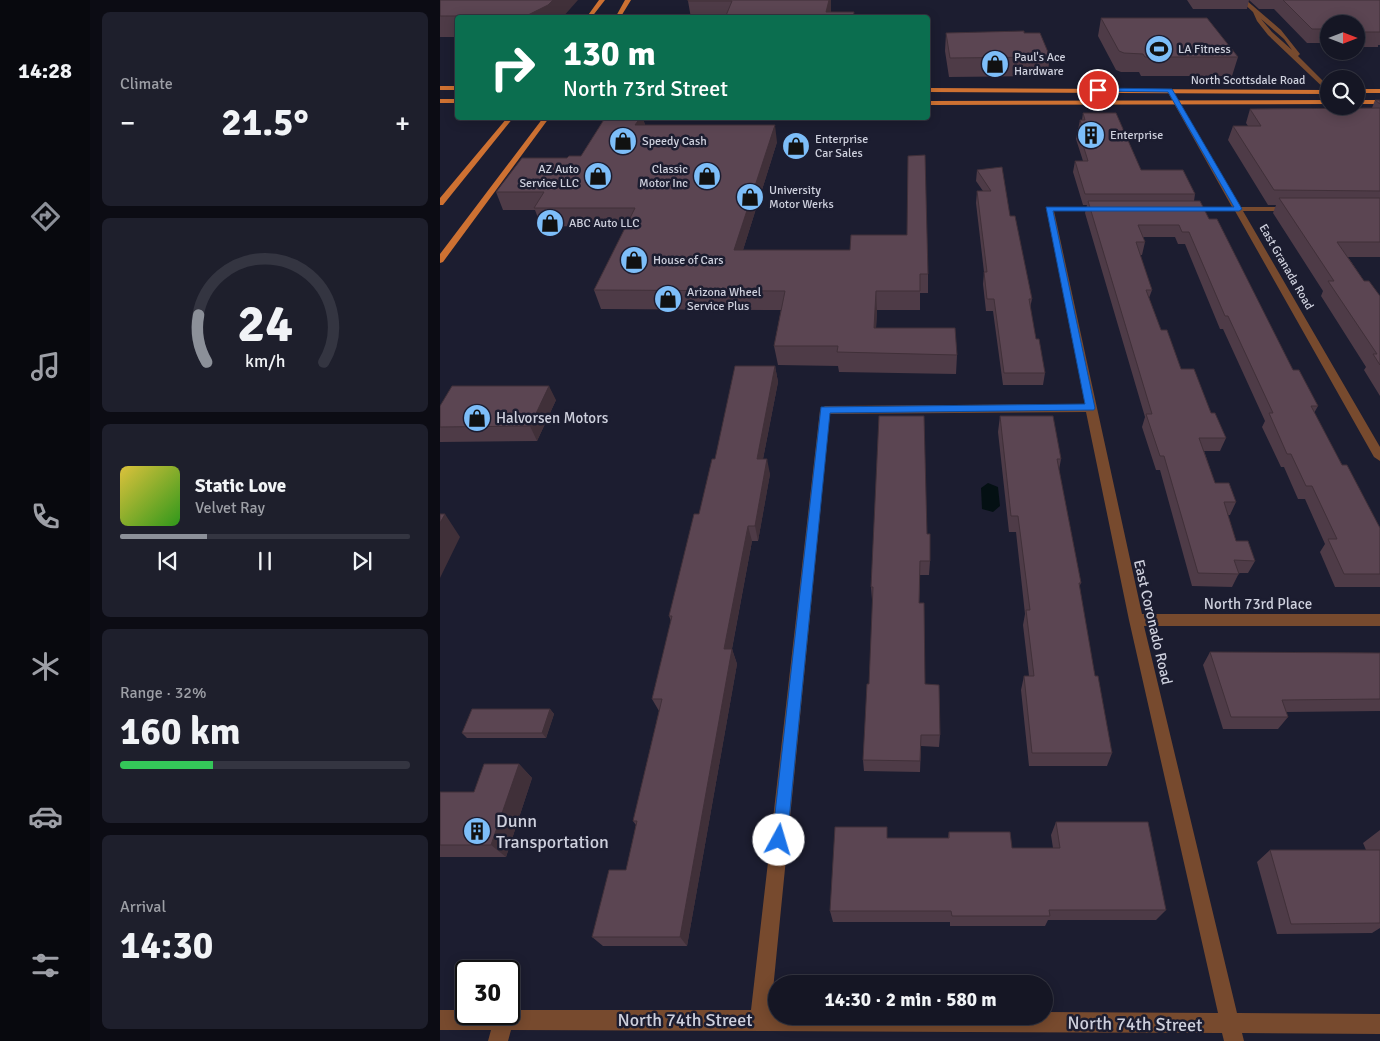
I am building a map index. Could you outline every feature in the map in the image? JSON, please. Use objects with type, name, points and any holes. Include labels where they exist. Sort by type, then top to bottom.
[{"type":"main road","points":[[590,15],[602,0]]},
{"type":"main road","points":[[619,15],[628,0]]},
{"type":"main road","points":[[440,88],[455,88]]},
{"type":"main road","name":"North Scottsdale Road","points":[[930,90],[1320,91]]},
{"type":"main road","points":[[1365,92],[1380,92]]},
{"type":"main road","points":[[440,101],[455,102]]},
{"type":"main road","name":"North Scottsdale Road","points":[[930,103],[1320,102]]},
{"type":"main road","points":[[1365,102],[1380,102]]},
{"type":"main road","points":[[440,203],[508,120]]},
{"type":"main road","points":[[440,260],[545,120]]},
{"type":"street","points":[[1243,0],[1255,13],[1282,33],[1292,44],[1301,61]]},
{"type":"street","points":[[1255,13],[1262,26],[1277,43],[1301,61],[1320,81]]},
{"type":"street","name":"East Granada Road","points":[[1170,90],[1380,457]]},
{"type":"street","name":"East Coronado Road","points":[[1114,209],[1049,209],[1136,620],[1232,1033]]},
{"type":"street","points":[[1180,209],[1303,209]]},
{"type":"street","points":[[760,1020],[825,410],[1090,408]]},
{"type":"street","name":"North 73rd Place","points":[[1136,620],[1380,620]]},
{"type":"street","name":"North 74th Street","points":[[440,1020],[455,1020]]},
{"type":"street","name":"North 74th Street","points":[[520,1021],[760,1020],[1232,1033],[1380,1024]]},
{"type":"street","points":[[498,1041],[502,1025]]},
{"type":"shaded area","points":[[988,483],[998,487],[1000,506],[993,512],[982,509],[981,488]]},
{"type":"building","points":[[440,0],[553,0],[548,5],[528,15],[440,16]]},
{"type":"building","points":[[829,0],[826,12],[854,12],[854,15],[726,15],[732,1],[688,1]]},
{"type":"building","points":[[1283,0],[1380,0],[1380,32],[1365,32],[1365,15],[1320,15],[1320,29],[1312,29]]},
{"type":"building","points":[[1101,18],[1207,18],[1238,57],[1145,57],[1143,54],[1124,53],[1119,51]]},
{"type":"building","points":[[1024,31],[1024,33],[1040,33],[1050,57],[950,58],[946,33]]},
{"type":"building","points":[[1320,108],[1320,115],[1365,115],[1365,108],[1380,108],[1380,191],[1274,190],[1233,126],[1261,126],[1250,109]]},
{"type":"building","points":[[1083,113],[1116,113],[1141,170],[1183,170],[1195,194],[1085,194],[1075,161],[1088,161],[1078,129],[1083,129],[1080,120],[1085,120]]},
{"type":"building","points":[[604,120],[639,120],[635,125],[775,125],[734,250],[850,250],[851,235],[907,235],[908,156],[925,155],[928,274],[920,274],[920,291],[876,291],[874,328],[955,328],[957,355],[837,352],[838,346],[774,346],[785,291],[594,290],[635,208],[534,208],[544,192],[496,192],[522,158],[567,158],[569,156],[581,156]]},
{"type":"building","points":[[1002,167],[1010,216],[1015,216],[1032,299],[1029,299],[1036,339],[1039,339],[1045,373],[1004,373],[994,299],[987,299],[984,272],[987,272],[977,191],[991,191],[977,170]]},
{"type":"building","points":[[1279,198],[1380,198],[1380,242],[1337,242],[1364,281],[1369,281],[1380,296],[1380,365],[1373,354],[1377,354],[1328,281],[1334,281]]},
{"type":"building","points":[[1088,201],[1200,201],[1209,219],[1217,219],[1293,370],[1299,370],[1318,406],[1311,406],[1342,465],[1347,465],[1380,528],[1380,574],[1344,574],[1328,539],[1337,539],[1312,486],[1306,486],[1291,454],[1287,454],[1269,413],[1273,413],[1228,316],[1225,316],[1189,232],[1182,232],[1179,225],[1138,225],[1145,242],[1136,242],[1152,290],[1146,290],[1161,330],[1167,330],[1181,369],[1194,369],[1211,413],[1215,413],[1226,438],[1199,438],[1215,483],[1229,483],[1236,502],[1224,502],[1236,541],[1248,541],[1255,561],[1234,560],[1239,574],[1198,573],[1164,456],[1160,456],[1146,414],[1152,414]]},
{"type":"building","points":[[735,366],[775,366],[757,459],[767,459],[755,526],[748,526],[724,649],[732,649],[680,937],[592,937],[609,870],[626,870],[637,821],[633,821],[662,699],[652,699],[672,616],[669,616],[694,514],[699,514],[712,459],[715,459]]},
{"type":"building","points":[[452,386],[549,386],[530,426],[440,427],[440,406]]},
{"type":"building","points":[[879,416],[924,416],[927,534],[930,534],[930,561],[920,561],[919,603],[924,603],[925,684],[939,685],[940,735],[921,735],[920,761],[863,760],[867,684],[869,684],[873,587],[871,587]]},
{"type":"building","points":[[1000,416],[1053,416],[1061,459],[1057,459],[1081,583],[1079,583],[1095,676],[1098,676],[1112,753],[1032,753],[1024,676],[1034,676],[1026,610],[1030,610],[1018,516],[1011,516]]},
{"type":"building","points":[[440,514],[445,514],[440,523]]},
{"type":"building","points":[[1210,652],[1380,653],[1380,699],[1282,700],[1288,717],[1231,717]]},
{"type":"building","points":[[472,709],[550,709],[542,733],[462,733]]},
{"type":"building","points":[[484,764],[519,764],[491,845],[440,845],[440,792],[474,792]]},
{"type":"building","points":[[1056,822],[1148,822],[1166,910],[1049,910],[1050,916],[952,916],[951,911],[830,911],[835,827],[887,827],[887,838],[949,838],[949,832],[1010,832],[1012,848],[1060,848]]},
{"type":"building","points":[[1270,850],[1380,850],[1380,923],[1291,924]]},
{"type":"place","name":"LA Fitness","points":[[1159,49]]},
{"type":"place","name":"Paul's Ace Hardware","points":[[995,64]]},
{"type":"place","name":"Enterprise","points":[[1091,135]]},
{"type":"place","name":"Speedy Cash","points":[[623,141]]},
{"type":"place","name":"Enterprise Car Sales","points":[[796,146]]},
{"type":"place","name":"AZ Auto Service LLC","points":[[598,176]]},
{"type":"place","name":"Classic Motor Inc","points":[[707,176]]},
{"type":"place","name":"University Motor Werks","points":[[750,197]]},
{"type":"place","name":"ABC Auto LLC","points":[[550,223]]},
{"type":"place","name":"House of Cars","points":[[634,260]]},
{"type":"place","name":"Arizona Wheel Service Plus","points":[[668,299]]},
{"type":"place","name":"Halvorsen Motors","points":[[477,418]]},
{"type":"place","name":"Dunn Transportation","points":[[477,831]]},
{"type":"route","points":[[779,840],[825,410],[1090,408],[1049,209],[1239,209],[1170,90],[1098,90]]}]
